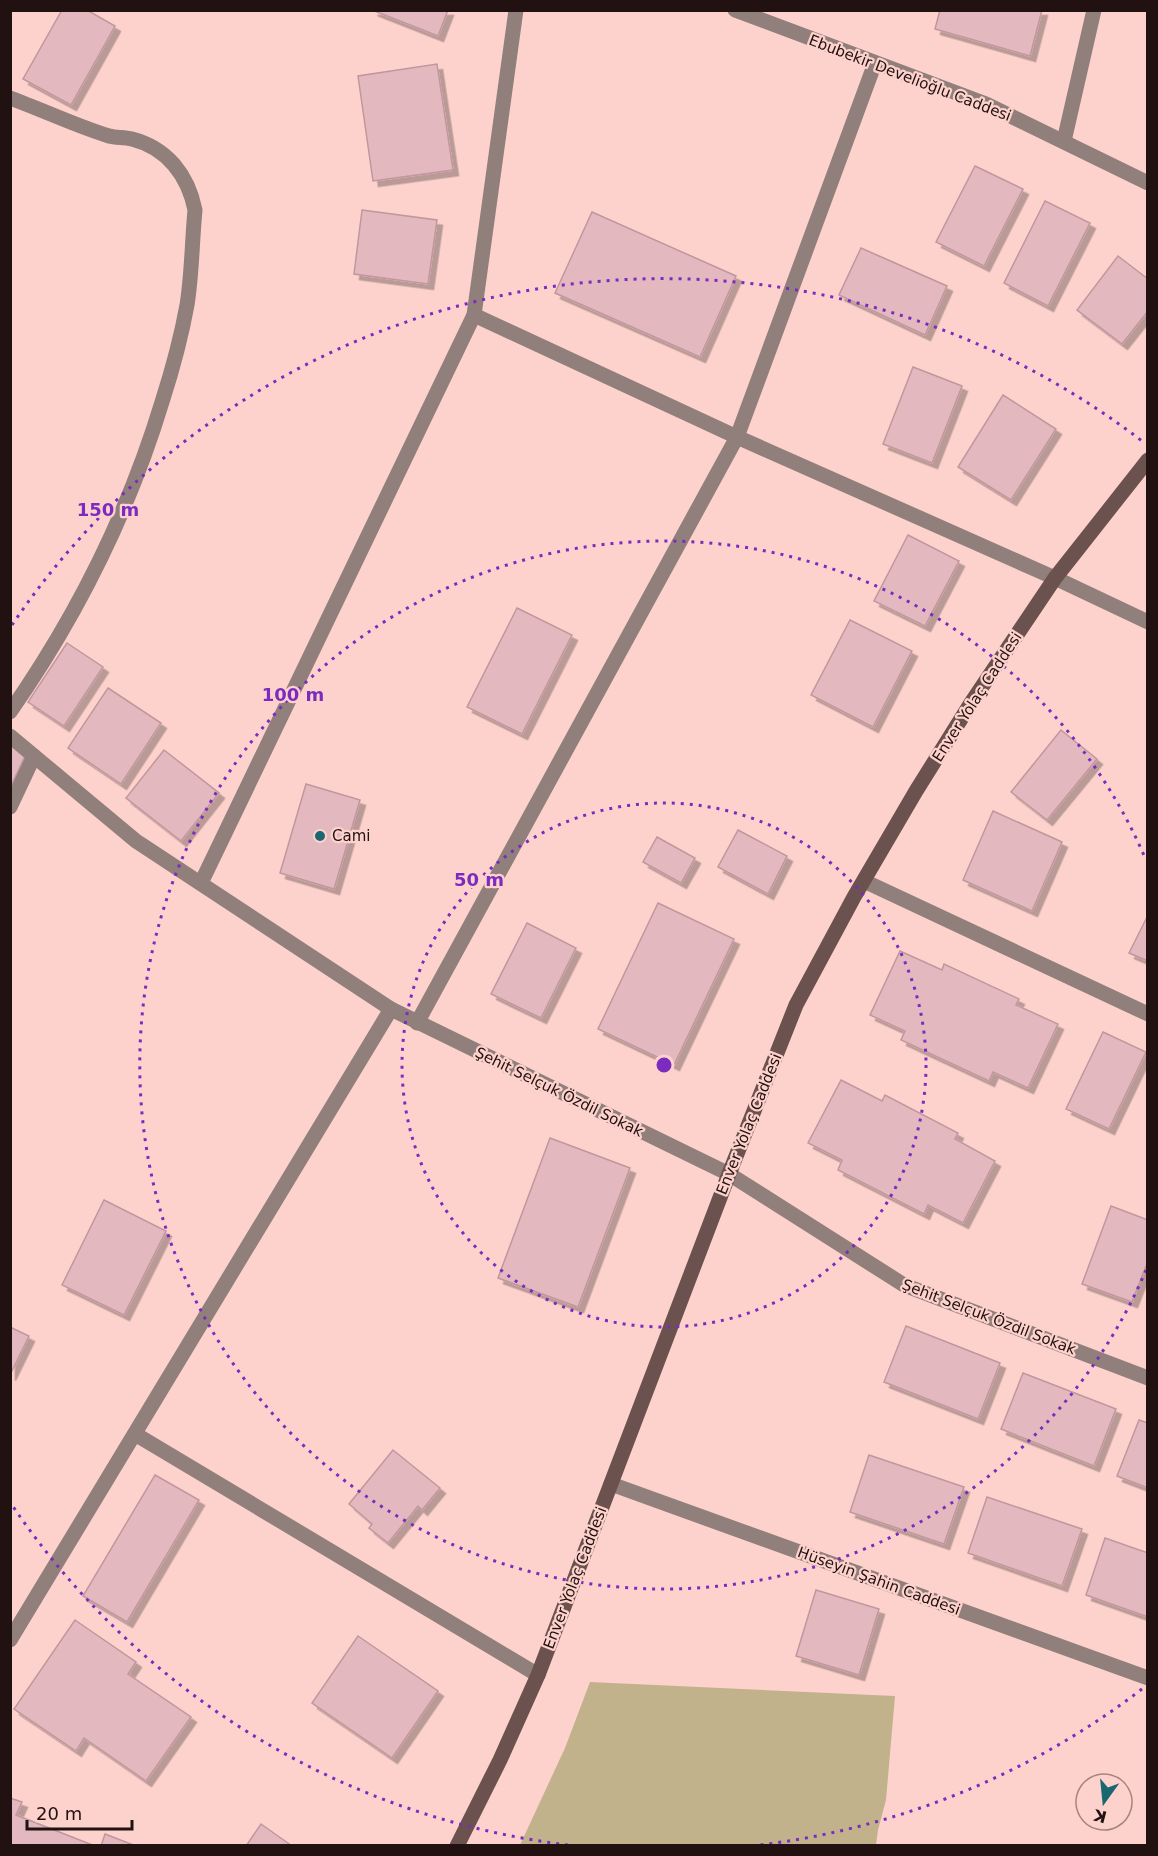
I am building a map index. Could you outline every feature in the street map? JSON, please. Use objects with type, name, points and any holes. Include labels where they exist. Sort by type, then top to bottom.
[{"type":"street","points":[[201,883],[474,315],[516,10]]},
{"type":"street","name":"Ebubekir Develioğlu Caddesi","points":[[735,10],[986,104],[1148,183]]},
{"type":"street","points":[[1064,141],[1094,10]]},
{"type":"street","points":[[417,1023],[737,437],[875,63]]},
{"type":"street","points":[[10,98],[110,136],[130,138],[148,144],[165,155],[179,169],[192,195],[195,210],[187,305],[150,443],[127,504],[100,562],[37,674],[10,712]]},
{"type":"street","points":[[474,315],[737,437],[1055,578],[1148,622]]},
{"type":"street","name":"Enver Yolaç Caddesi","points":[[458,1845],[500,1760],[538,1675],[796,1005],[916,791],[971,703],[1055,578],[1148,460]]},
{"type":"street","name":"Şehit Selçuk Özdil Sokak","points":[[10,736],[136,841],[391,1010],[729,1174],[904,1285],[1148,1378]]},
{"type":"street","points":[[10,807],[34,756]]},
{"type":"street","points":[[864,881],[1148,1014]]},
{"type":"street","points":[[10,1640],[391,1010]]},
{"type":"street","points":[[135,1434],[538,1675]]},
{"type":"street","name":"Hüseyin Şahin Caddesi","points":[[611,1484],[1148,1678]]},
{"type":"shaded area","points":[[590,1682],[895,1696],[886,1800],[876,1845],[520,1845],[565,1748]]},
{"type":"building","points":[[62,10],[87,10],[115,26],[71,105],[23,79]]},
{"type":"building","points":[[372,10],[448,10],[438,36]]},
{"type":"building","points":[[940,10],[1042,10],[1030,56],[935,29]]},
{"type":"building","points":[[437,64],[453,170],[373,181],[358,76]]},
{"type":"building","points":[[975,166],[1023,189],[984,266],[936,242]]},
{"type":"building","points":[[1045,201],[1090,223],[1048,306],[1004,283]]},
{"type":"building","points":[[362,210],[437,220],[428,284],[354,274]]},
{"type":"building","points":[[592,212],[736,276],[700,357],[555,293]]},
{"type":"building","points":[[861,248],[947,286],[925,335],[839,295]]},
{"type":"building","points":[[1118,256],[1148,279],[1148,311],[1122,344],[1077,310]]},
{"type":"building","points":[[913,367],[962,386],[932,463],[883,444]]},
{"type":"building","points":[[1003,395],[1056,429],[1011,500],[958,467]]},
{"type":"building","points":[[908,535],[959,561],[925,626],[874,601]]},
{"type":"building","points":[[517,608],[572,635],[522,734],[467,707]]},
{"type":"building","points":[[850,620],[912,651],[873,727],[811,695]]},
{"type":"building","points":[[67,643],[103,667],[64,726],[28,702]]},
{"type":"building","points":[[108,688],[161,723],[121,784],[68,748]]},
{"type":"building","points":[[1061,730],[1097,759],[1047,820],[1011,792]]},
{"type":"building","points":[[10,744],[27,752],[10,788]]},
{"type":"building","points":[[164,750],[219,793],[181,841],[126,798]]},
{"type":"building","name":"Cami","points":[[306,784],[360,800],[334,889],[280,873]]},
{"type":"building","points":[[993,811],[1062,842],[1032,911],[963,880]]},
{"type":"building","points":[[738,830],[787,856],[768,894],[718,867]]},
{"type":"building","points":[[657,837],[695,858],[681,883],[643,862]]},
{"type":"building","points":[[658,903],[734,939],[674,1065],[598,1029]]},
{"type":"building","points":[[1148,915],[1148,961],[1129,953]]},
{"type":"building","points":[[527,923],[576,948],[541,1018],[491,994]]},
{"type":"building","points":[[900,951],[942,970],[944,964],[1019,999],[1016,1005],[1058,1024],[1028,1088],[993,1072],[989,1081],[901,1040],[905,1031],[870,1015]]},
{"type":"building","points":[[1103,1032],[1146,1052],[1109,1129],[1066,1109]]},
{"type":"building","points":[[841,1080],[882,1101],[885,1095],[958,1133],[955,1139],[995,1161],[963,1223],[928,1205],[924,1214],[838,1170],[842,1160],[808,1143]]},
{"type":"building","points":[[550,1138],[630,1168],[578,1307],[498,1278]]},
{"type":"building","points":[[104,1200],[166,1231],[124,1315],[62,1285]]},
{"type":"building","points":[[1111,1206],[1148,1220],[1148,1261],[1132,1302],[1082,1284]]},
{"type":"building","points":[[906,1326],[1000,1363],[978,1419],[884,1382]]},
{"type":"building","points":[[10,1327],[29,1336],[10,1375]]},
{"type":"building","points":[[1023,1373],[1116,1409],[1094,1466],[1001,1429]]},
{"type":"building","points":[[1139,1420],[1148,1423],[1148,1488],[1117,1476]]},
{"type":"building","points":[[393,1450],[440,1488],[422,1510],[418,1506],[388,1543],[369,1528],[372,1524],[349,1504]]},
{"type":"building","points":[[869,1455],[964,1487],[944,1544],[850,1512]]},
{"type":"building","points":[[155,1475],[199,1500],[127,1622],[83,1596]]},
{"type":"building","points":[[987,1497],[1082,1529],[1062,1586],[968,1553]]},
{"type":"building","points":[[1105,1538],[1148,1553],[1148,1617],[1086,1595]]},
{"type":"building","points":[[816,1590],[879,1609],[859,1675],[796,1656]]},
{"type":"building","points":[[75,1620],[136,1662],[128,1674],[191,1717],[146,1781],[84,1738],[76,1751],[14,1709]]},
{"type":"building","points":[[358,1636],[438,1691],[392,1758],[312,1703]]},
{"type":"building","points":[[10,1798],[22,1802],[16,1815],[95,1846],[10,1846]]},
{"type":"building","points":[[261,1824],[292,1846],[246,1846]]},
{"type":"building","points":[[105,1834],[136,1846],[101,1846]]},
{"type":"place","name":"Cami","points":[[320,836]]}]
